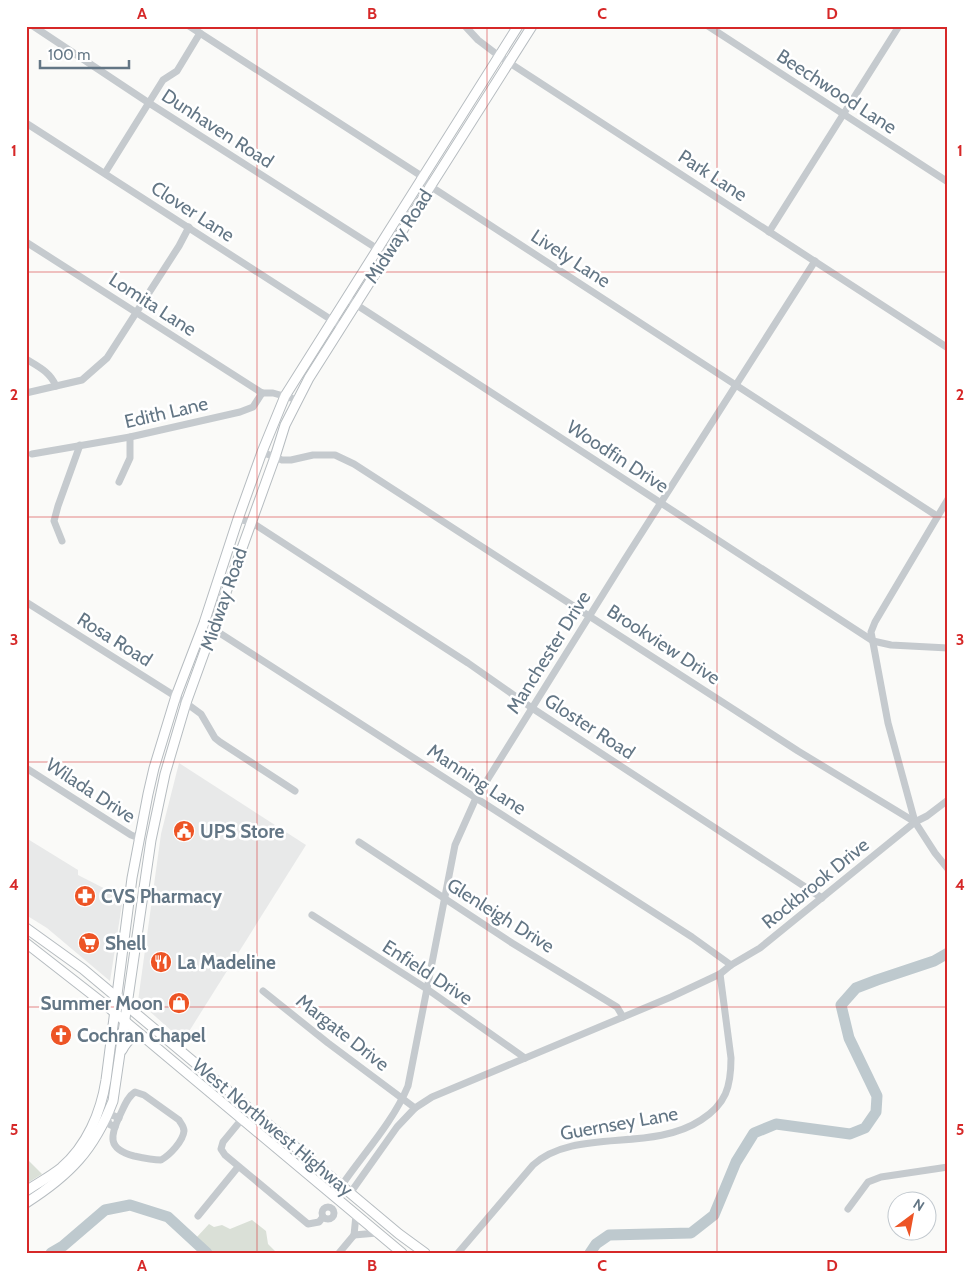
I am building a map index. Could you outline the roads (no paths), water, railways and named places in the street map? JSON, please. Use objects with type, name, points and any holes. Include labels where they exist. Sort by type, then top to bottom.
[{"type":"main road","name":"Midway Road","points":[[26,1204],[52,1186],[83,1157],[102,1115],[139,838],[154,768],[176,696],[204,623],[238,518],[285,396],[518,26]]},
{"type":"main road","name":"Midway Road","points":[[26,1191],[69,1161],[113,1101],[151,840],[165,774],[186,703],[285,425],[309,378],[341,326],[532,26]]},
{"type":"main road","points":[[139,838],[151,840]]},
{"type":"main road","points":[[129,906],[141,907]]},
{"type":"main road","name":"West Northwest Highway","points":[[26,928],[76,964],[118,998],[424,1253]]},
{"type":"main road","name":"West Northwest Highway","points":[[26,943],[115,1013],[402,1253]]},
{"type":"main road","points":[[120,1052],[126,1041],[130,1038],[136,1036],[146,1039]]},
{"type":"main road","points":[[338,1199],[342,1184]]},
{"type":"main road","points":[[338,1199],[351,1192]]},
{"type":"street","name":"Dunhaven Road","points":[[33,26],[149,103],[387,255]]},
{"type":"street","name":"Lively Lane","points":[[189,26],[423,177],[430,186],[937,516]]},
{"type":"street","name":"Park Lane","points":[[464,26],[478,40],[499,56],[948,348]]},
{"type":"street","name":"Beechwood Lane","points":[[708,26],[948,182]]},
{"type":"street","points":[[769,232],[899,26]]},
{"type":"street","points":[[105,173],[163,80],[177,71],[200,33]]},
{"type":"street","name":"Clover Lane","points":[[26,123],[341,326]]},
{"type":"street","points":[[26,393],[82,380],[107,358],[180,246],[189,228]]},
{"type":"street","name":"Lomita Lane","points":[[26,242],[262,393]]},
{"type":"street","name":"Manchester Drive","points":[[403,1098],[412,1070],[454,845],[476,798],[814,261]]},
{"type":"street","name":"Woodfin Drive","points":[[346,298],[873,641]]},
{"type":"street","points":[[26,359],[46,371],[56,386]]},
{"type":"street","points":[[262,393],[273,393],[298,400]]},
{"type":"street","name":"Edith Lane","points":[[32,454],[130,437],[240,412],[253,407],[262,393]]},
{"type":"street","points":[[119,482],[130,458],[130,437]]},
{"type":"street","points":[[62,541],[54,521],[80,445]]},
{"type":"street","name":"Brookview Drive","points":[[262,452],[282,460],[291,460],[313,454],[335,455],[344,458],[798,750],[915,822],[935,854],[948,869]]},
{"type":"street","points":[[915,822],[888,723],[871,632],[872,627],[948,499]]},
{"type":"street","name":"Gloster Road","points":[[238,518],[251,522],[468,663],[532,708],[822,898]]},
{"type":"street","name":"Rosa Road","points":[[26,602],[176,696],[201,714],[215,738],[220,742],[295,790]]},
{"type":"street","name":"Manning Lane","points":[[204,623],[692,937],[731,966]]},
{"type":"street","points":[[873,641],[891,645],[948,648]]},
{"type":"street","name":"Wilada Drive","points":[[26,768],[131,835],[139,838]]},
{"type":"street","name":"Rockbrook Drive","points":[[351,1192],[397,1127],[415,1108],[432,1097],[672,997],[720,974],[760,948],[915,822],[928,816],[948,800]]},
{"type":"street","name":"Glenleigh Drive","points":[[359,842],[444,899],[617,1007],[623,1017]]},
{"type":"street","name":"Enfield Drive","points":[[312,915],[427,989],[525,1058]]},
{"type":"street","name":"Guernsey Lane","points":[[458,1253],[533,1165],[553,1151],[580,1145],[675,1133],[695,1124],[714,1110],[727,1093],[731,1072],[731,1058],[720,974]]},
{"type":"street","name":"Margate Drive","points":[[263,991],[328,1043],[403,1098]]},
{"type":"street","points":[[135,1092],[140,1093],[178,1120],[183,1126],[184,1133],[172,1152],[166,1157],[155,1160],[132,1155],[119,1150],[112,1138],[119,1118],[132,1094],[135,1092]]},
{"type":"street","points":[[342,1184],[403,1098],[415,1108]]},
{"type":"street","points":[[102,1115],[112,1115],[119,1118]]},
{"type":"street","points":[[102,1115],[109,1124],[115,1127]]},
{"type":"street","points":[[242,1119],[223,1142],[221,1149],[238,1167],[308,1224],[319,1222],[323,1217],[321,1214],[322,1210],[325,1207],[331,1208],[338,1199]]},
{"type":"street","points":[[198,1216],[238,1167]]},
{"type":"street","points":[[848,1209],[868,1182],[881,1177],[948,1168]]},
{"type":"street","points":[[339,1253],[354,1235],[356,1215]]},
{"type":"street","points":[[354,1235],[377,1232]]},
{"type":"waterway","points":[[590,1253],[596,1244],[609,1235],[691,1233],[714,1215],[736,1162],[754,1133],[776,1124],[850,1134],[865,1128],[876,1112],[877,1096],[849,1038],[841,1005],[856,988],[934,961],[948,953]]},
{"type":"waterway","points":[[51,1253],[63,1246],[105,1210],[130,1205],[168,1217],[207,1253]]},
{"type":"place","name":"UPS Store","points":[[184,831]]},
{"type":"place","name":"CVS Pharmacy","points":[[85,896]]},
{"type":"place","name":"Shell","points":[[89,943]]},
{"type":"place","name":"La Madeline","points":[[161,962]]},
{"type":"place","name":"Summer Moon","points":[[179,1003]]},
{"type":"place","name":"Cochran Chapel","points":[[61,1035]]}]
